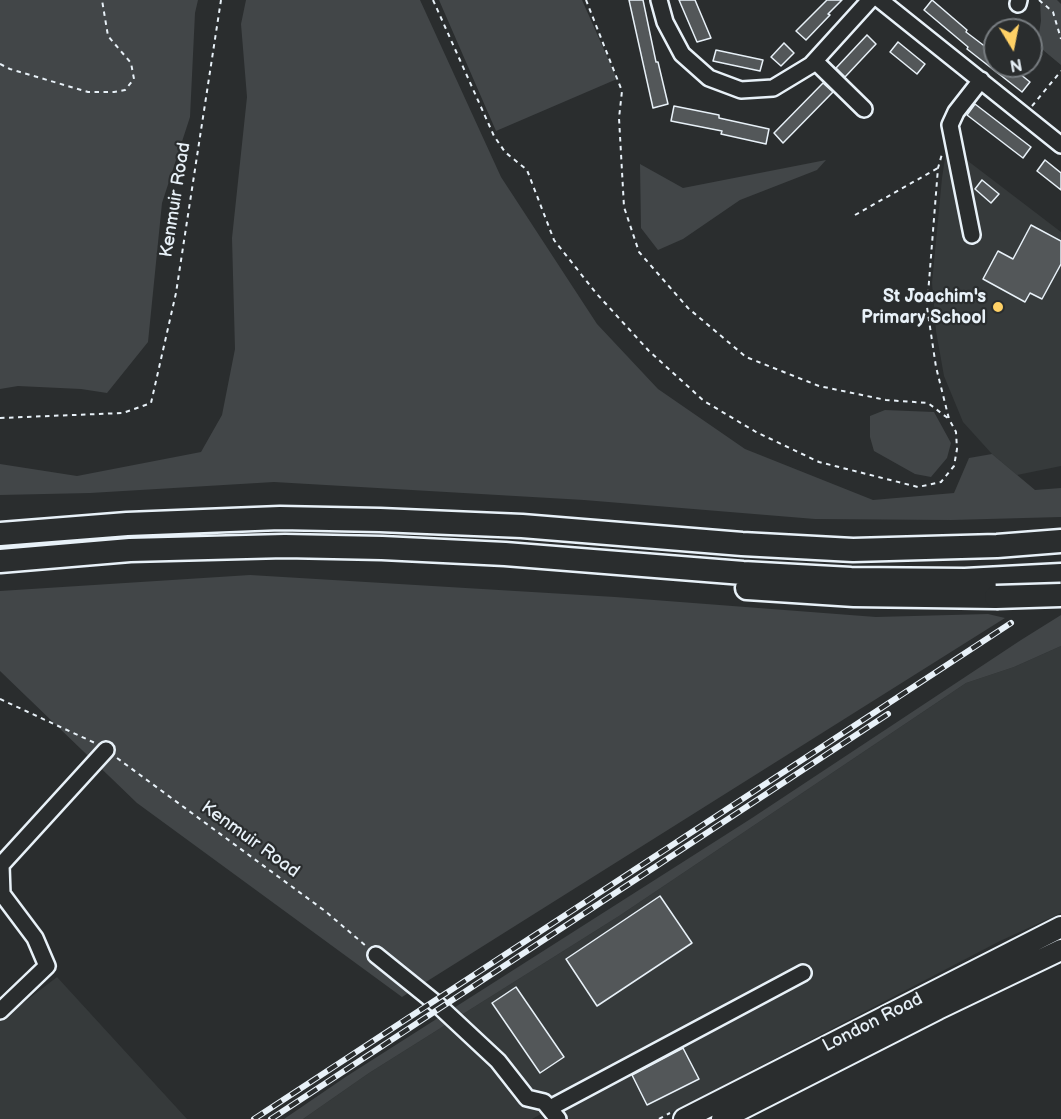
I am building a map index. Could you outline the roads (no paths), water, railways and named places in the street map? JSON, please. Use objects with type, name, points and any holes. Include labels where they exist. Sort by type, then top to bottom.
[{"type":"highway","points":[[0,534],[127,524],[280,518],[522,526],[742,544],[853,550],[997,546],[1061,541]]},
{"type":"highway","points":[[285,546],[855,596],[996,597],[1061,594]]},
{"type":"highway","points":[[0,561],[130,550],[285,546],[505,554],[830,578],[1061,582]]},
{"type":"highway","points":[[1025,580],[1061,575]]},
{"type":"main road","name":"London Road","points":[[722,1119],[927,1014],[1026,956],[1061,927]]},
{"type":"main road","name":"London Road","points":[[684,1119],[1026,956],[1061,950]]},
{"type":"street","points":[[659,0],[665,22],[682,54],[709,78],[741,90],[774,88],[815,62],[870,0]]},
{"type":"street","points":[[880,0],[1061,146]]},
{"type":"street","points":[[815,62],[864,109]]},
{"type":"street","points":[[972,235],[950,125],[956,112],[981,80]]},
{"type":"street","points":[[0,1011],[47,966],[35,938],[2,894],[1,865],[106,750]]},
{"type":"street","points":[[376,955],[438,1005],[498,1061],[527,1098],[544,1102],[554,1113],[803,973]]},
{"type":"railway","points":[[254,1119],[1011,623]]},
{"type":"railway","points":[[271,1119],[888,714]]},
{"type":"place","name":"St Joachim's Primary School","points":[[998,307]]}]
